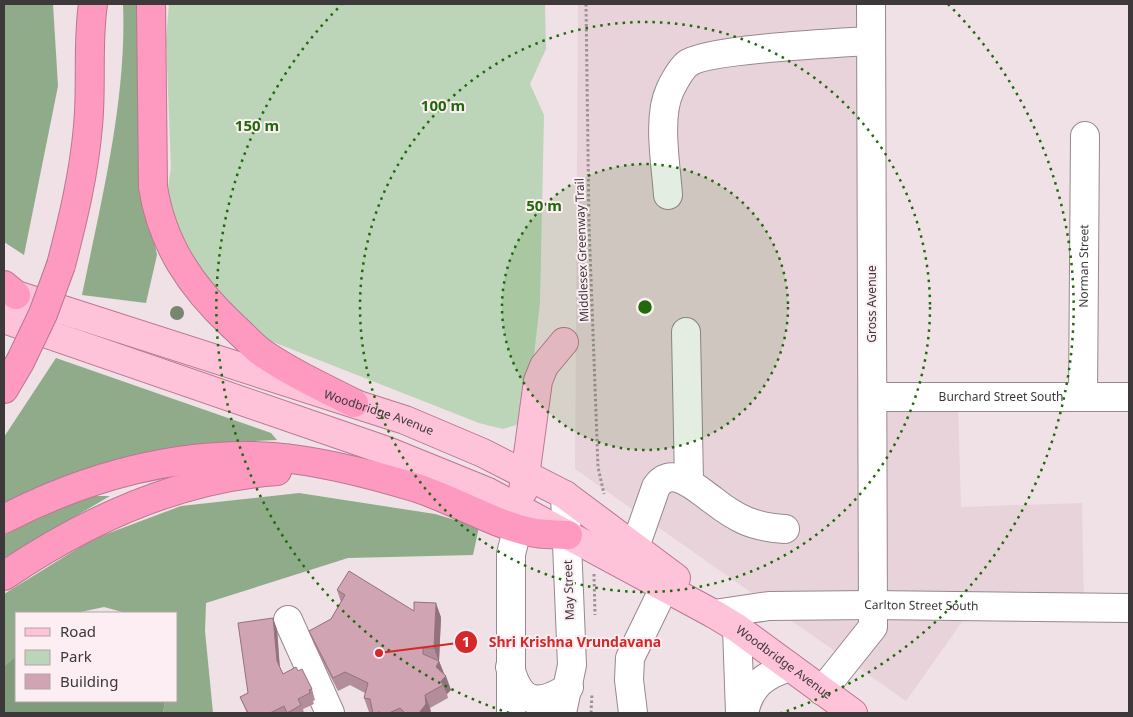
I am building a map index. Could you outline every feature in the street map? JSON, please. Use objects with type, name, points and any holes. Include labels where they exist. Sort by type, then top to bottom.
[{"type":"highway","points":[[78,4],[89,31]]},
{"type":"highway","points":[[4,389],[20,362],[43,314],[61,265],[76,210],[85,158],[90,93],[89,31],[93,4]]},
{"type":"highway","points":[[151,4],[153,187],[156,206],[169,246],[189,279],[216,311],[260,351],[296,374],[354,403]]},
{"type":"highway","points":[[4,519],[70,489],[110,476],[192,460],[236,456],[273,457],[356,471],[520,519],[531,533],[568,535]]},
{"type":"highway","points":[[4,576],[78,530],[159,496],[199,484],[274,471],[314,469],[356,471]]},
{"type":"main road","name":"Woodbridge Avenue","points":[[8,290],[354,403],[447,438],[566,496],[673,576],[714,614]]},
{"type":"main road","points":[[4,319],[388,451],[488,492],[520,519]]},
{"type":"main road","points":[[520,519],[524,474],[538,381],[544,366],[564,342]]},
{"type":"main road","name":"Woodbridge Avenue","points":[[568,535],[591,549],[665,586],[737,628],[853,713]]},
{"type":"street","name":"Gross Avenue","points":[[822,691],[873,627],[871,4]]},
{"type":"street","points":[[668,196],[664,114],[670,90],[687,64],[706,57],[753,50],[870,41]]},
{"type":"street","name":"Norman Street","points":[[1083,396],[1085,136]]},
{"type":"street","points":[[686,332],[689,482]]},
{"type":"street","name":"Burchard Street South","points":[[873,397],[1129,397]]},
{"type":"street","points":[[635,547],[656,487],[660,480],[668,477],[689,482],[715,502],[744,520],[762,526],[785,530]]},
{"type":"street","name":"May Street","points":[[562,713],[569,687],[572,665],[566,496]]},
{"type":"street","points":[[511,713],[511,554],[520,519]]},
{"type":"street","points":[[633,713],[629,680],[630,658],[665,586]]},
{"type":"street","name":"Carlton Street South","points":[[714,614],[769,606],[872,605],[1129,608]]},
{"type":"street","points":[[288,620],[330,713]]},
{"type":"street","points":[[737,628],[740,713]]},
{"type":"street","points":[[510,666],[514,684],[520,691],[532,698],[550,699],[569,687]]},
{"type":"street","points":[[744,713],[748,697],[758,681],[772,672],[790,667]]},
{"type":"path","name":"Middlesex Greenway Trail","points":[[586,4],[589,225],[598,467],[605,496]]},
{"type":"shaded area","points":[[4,4],[53,4],[58,86],[24,255],[4,242]]},
{"type":"shaded area","points":[[123,4],[143,4],[140,166],[157,255],[146,303],[82,295],[117,113],[123,40]]},
{"type":"shaded area","points":[[578,4],[863,4],[871,403],[958,402],[961,507],[1082,503],[1084,611],[969,612],[906,701],[575,469]]},
{"type":"shaded area","points":[[56,358],[271,433],[277,440],[208,443],[113,463],[4,508],[4,437]]},
{"type":"shaded area","points":[[299,493],[435,514],[479,527],[473,555],[348,558],[206,603],[205,631],[213,713],[163,713],[165,702],[178,702],[178,612],[122,612],[104,607],[81,612],[15,612],[15,657],[4,666],[4,594],[93,539],[181,506]]},
{"type":"shaded area","points":[[78,496],[110,496],[4,558],[4,535]]},
{"type":"shaded area","points":[[15,657],[15,702],[165,702],[163,713],[4,713],[4,666]]},
{"type":"green space","points":[[169,4],[545,4],[546,49],[530,84],[544,115],[540,302],[528,409],[516,425],[503,429],[479,423],[268,340],[205,278],[175,229],[168,187],[171,167],[166,40]]},
{"type":"building","points":[[349,571],[414,611],[414,602],[436,603],[434,648],[423,648],[423,654],[439,661],[436,667],[446,676],[441,681],[443,685],[425,695],[426,704],[419,713],[405,713],[400,708],[389,713],[373,713],[370,699],[364,698],[368,683],[345,672],[333,678],[309,631],[331,619],[345,595],[337,590]]},
{"type":"building","points":[[273,618],[277,661],[283,674],[296,667],[298,671],[302,669],[312,689],[309,690],[310,693],[298,699],[301,705],[287,713],[284,706],[270,713],[248,713],[240,697],[248,693],[238,623]]},
{"type":"place","name":"Shri Krishna Vrundavana","points":[[379,653]]}]
